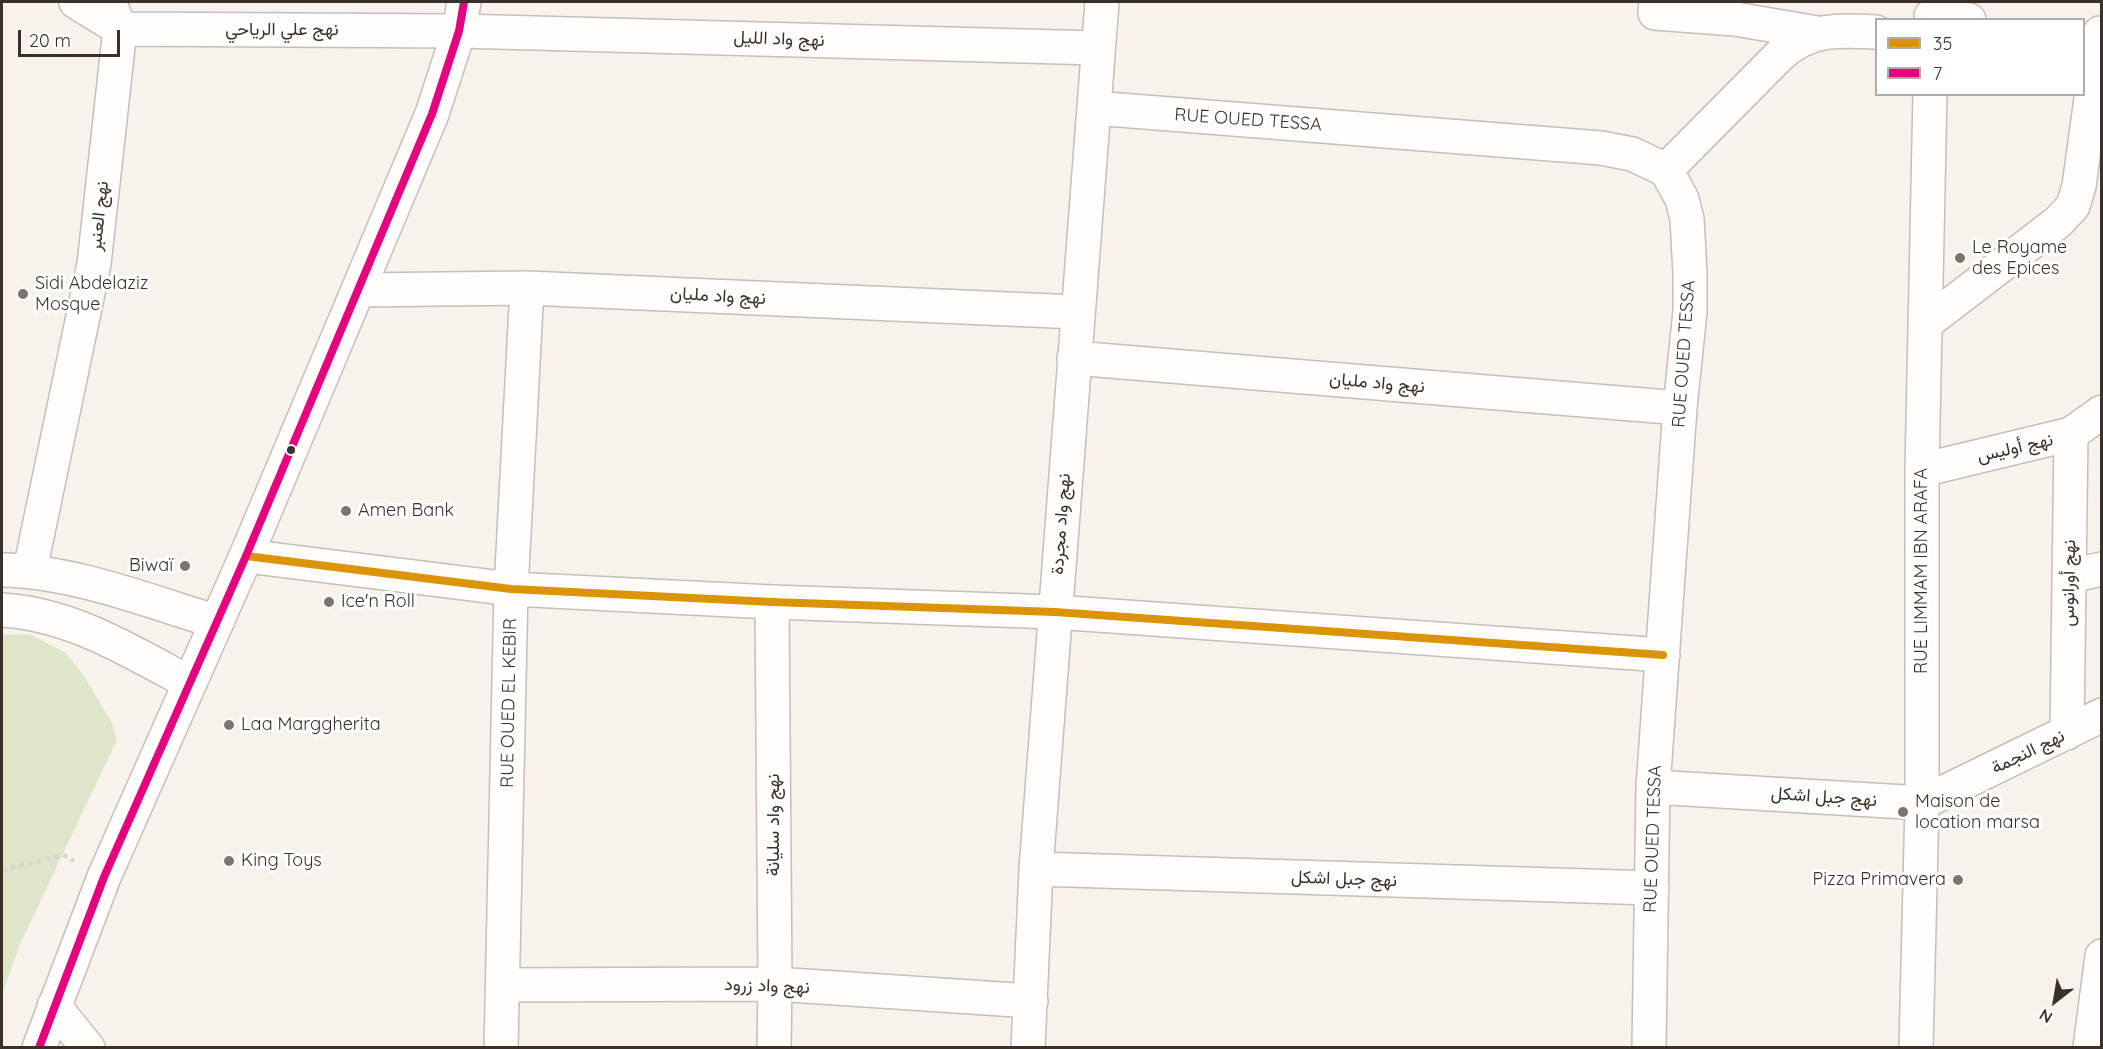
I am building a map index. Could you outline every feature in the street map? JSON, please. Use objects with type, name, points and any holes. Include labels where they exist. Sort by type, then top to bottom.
[{"type":"street","points":[[76,2],[115,15]]},
{"type":"street","name":"نهج واد مجردة","points":[[1028,1047],[1036,869],[1102,2]]},
{"type":"street","points":[[1656,2],[1655,13],[1735,10],[1817,33]]},
{"type":"street","points":[[1931,12],[1960,18]]},
{"type":"street","name":"نهج علي الرياحي","points":[[115,15],[462,16]]},
{"type":"street","name":"نهج العنبر","points":[[16,570],[94,264],[115,15]]},
{"type":"street","points":[[39,1047],[104,877],[246,556],[432,114],[462,16]]},
{"type":"street","name":"نهج واد الليل","points":[[462,16],[1098,48]]},
{"type":"street","points":[[1666,171],[1790,46],[1801,38],[1817,33],[1875,32]]},
{"type":"street","points":[[1925,324],[2058,222],[2073,206],[2079,186],[2095,32]]},
{"type":"street","name":"RUE LIMMAM IBN ARAFA","points":[[1916,1047],[1923,803],[1922,470],[1930,96]]},
{"type":"street","name":"RUE OUED TESSA","points":[[1094,108],[1601,148],[1632,154],[1666,171],[1682,199],[1687,219],[1690,311],[1680,408],[1653,787],[1649,1047]]},
{"type":"street","name":"نهج واد مليان","points":[[358,290],[527,288],[1077,312]]},
{"type":"street","name":"RUE OUED EL KEBIR","points":[[501,1047],[511,589],[527,288]]},
{"type":"street","name":"نهج واد مليان","points":[[1074,358],[1680,408]]},
{"type":"street","name":"نهج أوليس","points":[[1922,470],[2071,434],[2102,412]]},
{"type":"street","name":"نهج أورانوس","points":[[2067,733],[2071,434]]},
{"type":"street","points":[[246,556],[511,589],[772,602],[1055,612],[1663,655]]},
{"type":"street","points":[[2069,576],[2102,569]]},
{"type":"street","points":[[16,570],[88,583],[217,622]]},
{"type":"street","name":"نهج واد سليانة","points":[[772,602],[774,1047]]},
{"type":"street","points":[[2,610],[25,612],[73,624],[119,645],[190,683]]},
{"type":"street","name":"نهج النجمة","points":[[1923,803],[2102,715]]},
{"type":"street","name":"نهج جبل اشكل","points":[[1653,787],[1923,803]]},
{"type":"street","name":"نهج جبل اشكل","points":[[1036,869],[1652,888]]},
{"type":"street","points":[[2088,1047],[2102,956]]},
{"type":"street","name":"نهج واد زرود","points":[[503,985],[775,984],[1031,1001]]},
{"type":"street","points":[[54,1006],[88,1047]]},
{"type":"path","points":[[2,870],[63,855],[104,877]]},
{"type":"green space","points":[[2,634],[31,635],[66,653],[84,676],[112,723],[117,740],[21,942],[2,994]]},
{"type":"transit line","name":"7","points":[[39,1048],[104,877],[246,556],[432,114],[459,31],[464,2]]},
{"type":"transit line","name":"35","points":[[246,556],[511,589],[772,602],[1055,612],[1663,655]]},
{"type":"place","name":"Le Royame des Epices","points":[[1960,258]]},
{"type":"place","name":"Sidi Abdelaziz Mosque","points":[[23,294]]},
{"type":"place","name":"Amen Bank","points":[[346,511]]},
{"type":"place","name":"Biwaï","points":[[185,566]]},
{"type":"place","name":"Ice'n Roll","points":[[329,602]]},
{"type":"place","name":"Laa Marggherita","points":[[229,725]]},
{"type":"place","name":"Maison de location marsa","points":[[1903,812]]},
{"type":"place","name":"King Toys","points":[[229,861]]},
{"type":"place","name":"Pizza Primavera","points":[[1958,880]]}]
